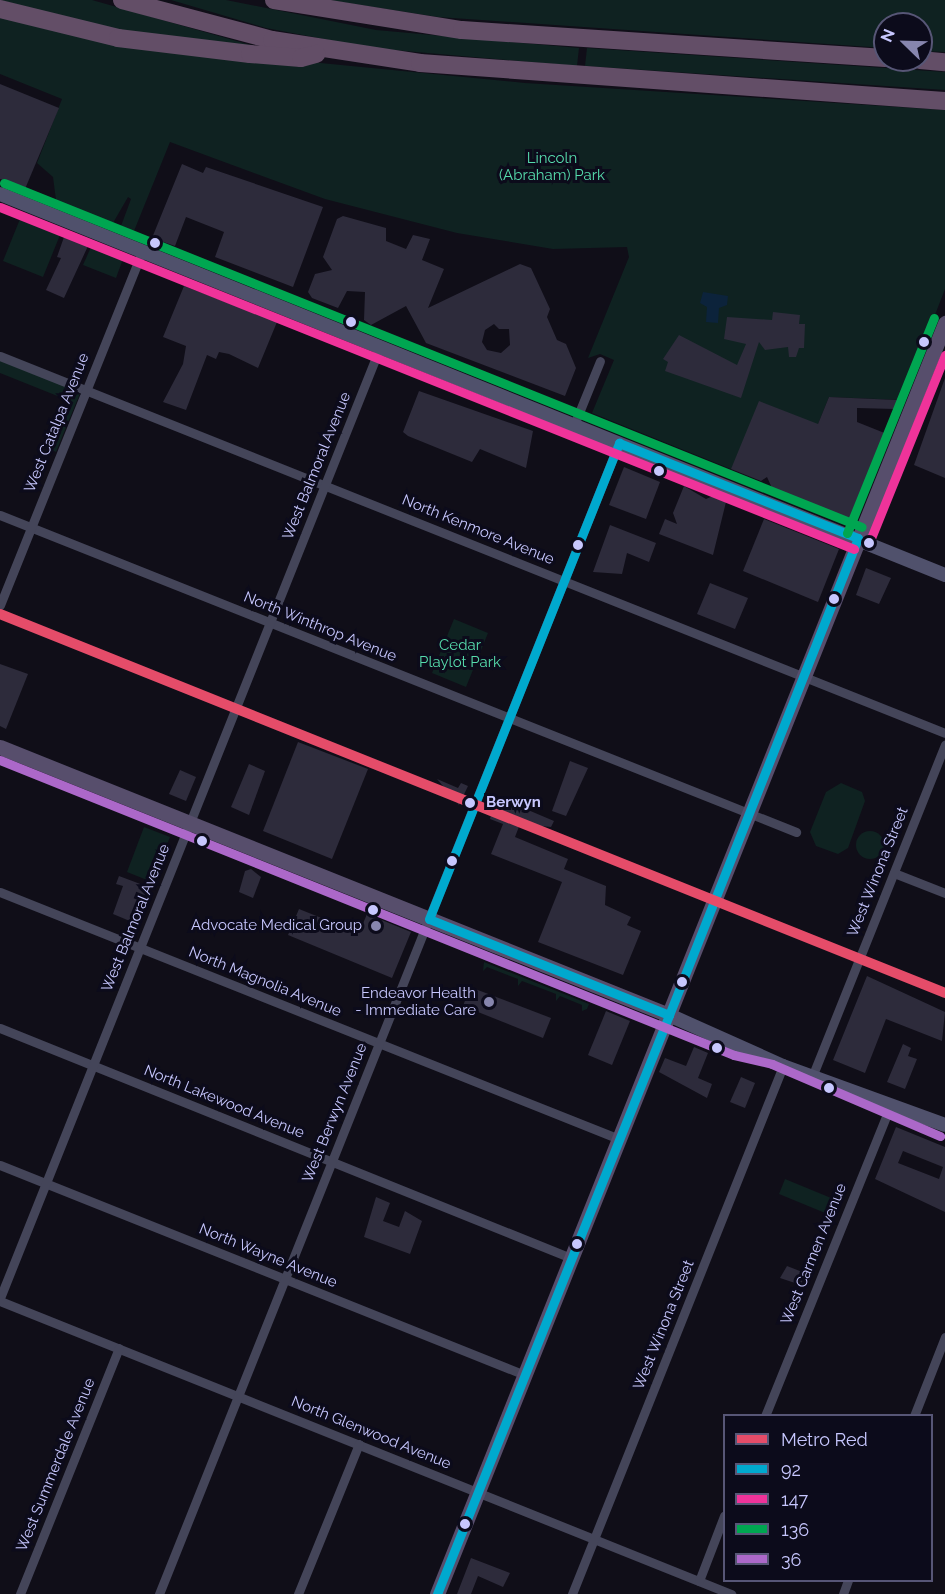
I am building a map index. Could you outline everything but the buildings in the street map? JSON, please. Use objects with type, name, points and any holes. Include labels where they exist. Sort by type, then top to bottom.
[{"type":"highway","points":[[122,0],[209,25],[326,51],[511,71],[945,100]]},
{"type":"highway","points":[[159,0],[209,25]]},
{"type":"highway","points":[[274,0],[462,30],[873,57]]},
{"type":"highway","points":[[0,9],[154,43],[301,58],[326,51]]},
{"type":"main road","points":[[0,194],[945,574]]},
{"type":"main road","points":[[437,1594],[945,323]]},
{"type":"main road","points":[[0,747],[669,1015],[783,1066],[814,1073]]},
{"type":"main road","points":[[738,1044],[757,1046],[879,1104],[891,1104],[945,1125]]},
{"type":"street","name":"West Catalpa Avenue","points":[[0,605],[142,251]]},
{"type":"street","name":"West Balmoral Avenue","points":[[0,1300],[380,347]]},
{"type":"street","name":"North Kenmore Avenue","points":[[0,356],[945,733]]},
{"type":"street","points":[[574,425],[600,361]]},
{"type":"street","name":"West Berwyn Avenue","points":[[159,1594],[620,443]]},
{"type":"street","name":"North Winthrop Avenue","points":[[0,515],[796,832]]},
{"type":"street","name":"West Winona Street","points":[[814,1073],[945,745]]},
{"type":"street","points":[[894,873],[945,893]]},
{"type":"street","name":"North Magnolia Avenue","points":[[0,892],[619,1139]]},
{"type":"street","name":"North Lakewood Avenue","points":[[0,1029],[571,1258]]},
{"type":"street","name":"West Winona Street","points":[[572,1594],[783,1066]]},
{"type":"street","name":"West Carmen Avenue","points":[[766,1414],[891,1104]]},
{"type":"street","name":"North Wayne Avenue","points":[[0,1165],[525,1375]]},
{"type":"street","name":"North Glenwood Avenue","points":[[0,1300],[699,1581],[715,1591],[731,1594]]},
{"type":"street","points":[[915,1414],[945,1337]]},
{"type":"street","name":"West Summerdale Avenue","points":[[20,1594],[119,1348]]},
{"type":"street","points":[[298,1594],[359,1444]]},
{"type":"street","points":[[699,1581],[723,1519]]},
{"type":"green space","points":[[0,0],[92,0],[254,46],[125,34]]},
{"type":"green space","points":[[171,0],[226,0],[376,30],[579,48],[577,66],[371,48],[266,28]]},
{"type":"green space","points":[[328,0],[945,0],[945,52],[933,52],[933,12],[873,12],[873,47],[438,17]]},
{"type":"green space","name":"Lincoln (Abraham) Park","points":[[0,14],[168,48],[525,83],[945,110],[945,289],[902,400],[829,397],[818,424],[731,469],[592,413],[614,360],[600,354],[588,358],[629,257],[627,247],[553,249],[457,233],[325,199],[170,142],[134,231],[121,226],[131,199],[128,197],[113,223],[56,200],[53,177],[37,163],[62,99],[0,74]]},
{"type":"green space","points":[[587,48],[873,67],[873,72],[945,72],[945,90],[585,66]]},
{"type":"green space","points":[[20,219],[60,235],[43,277],[3,261]]},
{"type":"green space","points":[[91,247],[123,259],[116,278],[83,265]]},
{"type":"green space","points":[[0,359],[81,391],[56,452],[52,450],[70,401],[0,373]]},
{"type":"green space","name":"Cedar Playlot Park","points":[[454,619],[488,633],[466,687],[432,673]]},
{"type":"green space","points":[[841,783],[862,792],[865,801],[848,848],[838,854],[816,846],[810,832],[826,792]]},
{"type":"green space","points":[[144,827],[170,837],[152,882],[127,872]]},
{"type":"green space","points":[[870,831],[880,835],[884,845],[880,855],[870,859],[860,855],[856,845],[860,835]]},
{"type":"green space","points":[[484,962],[589,1004],[587,1009],[582,1011],[582,1005],[560,996],[556,1001],[556,994],[522,981],[518,986],[518,979],[487,967],[483,971]]},
{"type":"green space","points":[[785,1179],[836,1200],[830,1215],[779,1194]]},
{"type":"water","points":[[703,292],[728,296],[727,305],[719,308],[718,323],[706,322],[707,307],[700,303]]},
{"type":"metro line","name":"Red","points":[[0,614],[945,993]]},
{"type":"transit line","name":"136","points":[[4,183],[862,527]]},
{"type":"transit line","name":"147","points":[[0,207],[854,549]]},
{"type":"transit line","name":"136","points":[[847,533],[934,318]]},
{"type":"transit line","name":"147","points":[[869,543],[945,355]]},
{"type":"transit line","name":"92","points":[[619,443],[858,538],[669,1015],[429,919],[619,443]]},
{"type":"transit line","name":"36","points":[[0,760],[734,1055],[772,1064],[940,1136]]},
{"type":"transit line","name":"92","points":[[437,1594],[669,1015]]},
{"type":"place","name":"Berwyn","points":[[470,803]]},
{"type":"place","name":"Advocate Medical Group","points":[[376,926]]},
{"type":"place","name":"Endeavor Health - Immediate Care","points":[[489,1002]]}]
